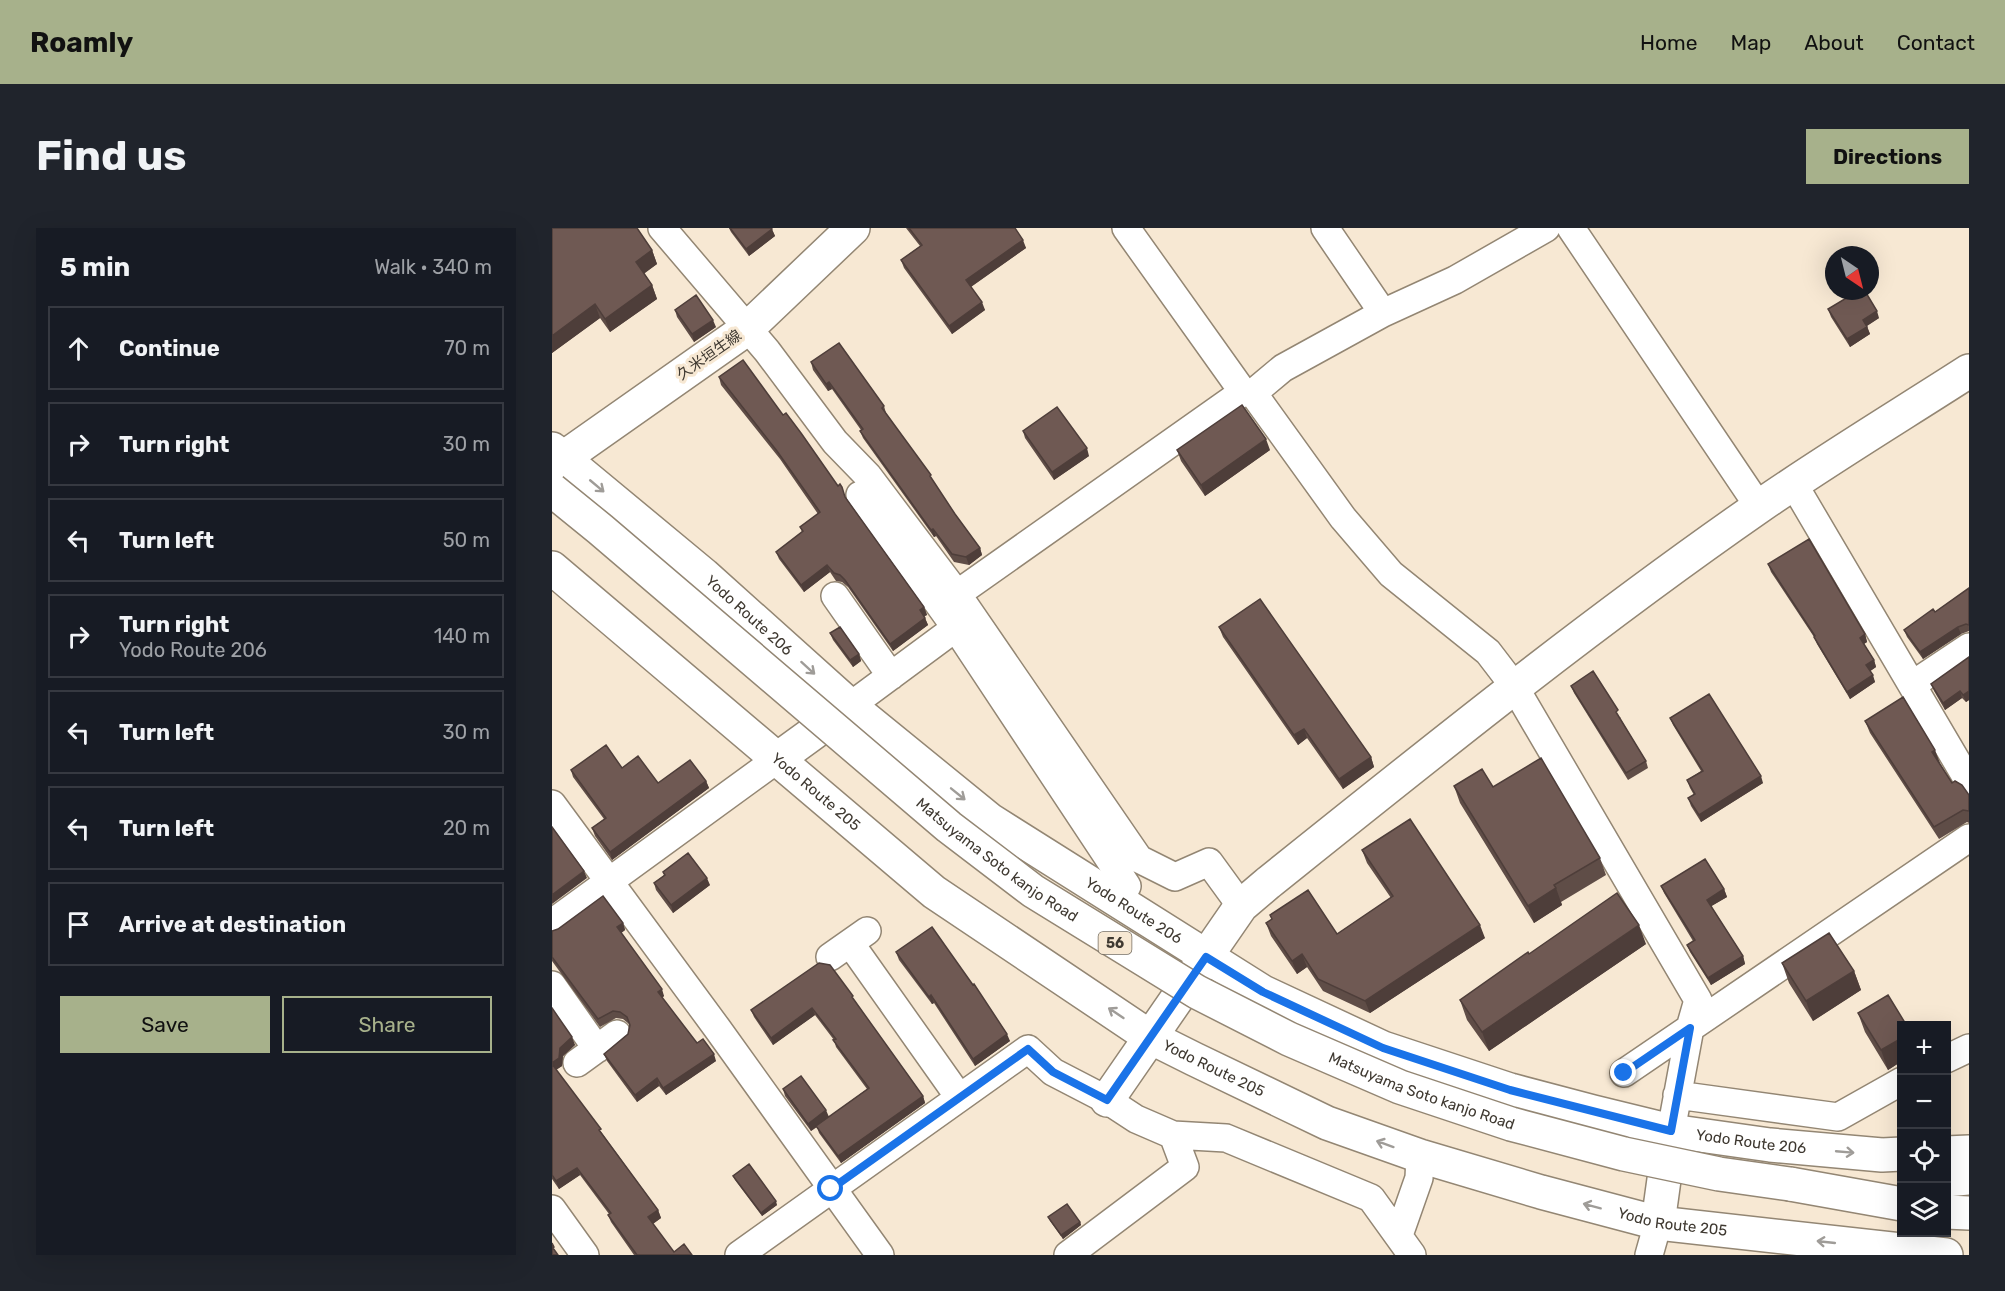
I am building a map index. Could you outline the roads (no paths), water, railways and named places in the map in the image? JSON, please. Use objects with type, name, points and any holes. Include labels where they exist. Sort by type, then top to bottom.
[{"type":"main road","name":"久米垣生線","points":[[556,458],[748,328],[853,228]]},
{"type":"main road","points":[[1107,1100],[1241,906],[1514,686],[1793,483],[1969,371]]},
{"type":"main road","name":"Yodo Route 206","points":[[556,458],[704,575],[850,706],[990,820],[1263,992],[1383,1048],[1510,1090],[1671,1131],[1770,1145],[1882,1155],[1897,1154]]},
{"type":"main road","name":"Matsuyama Soto kanjo Road","points":[[552,490],[949,827],[1033,891],[1197,992],[1288,1039],[1400,1087],[1511,1124],[1624,1154],[1719,1174],[1790,1184]]},
{"type":"main road","name":"Yodo Route 205","points":[[552,568],[934,892],[1150,1037],[1327,1123],[1420,1156],[1541,1192],[1658,1223],[1946,1255]]},
{"type":"main road","points":[[776,760],[850,706]]},
{"type":"main road","points":[[1658,1223],[1671,1131]]},
{"type":"main road","points":[[1951,1152],[1969,1152]]},
{"type":"main road","points":[[1951,1180],[1969,1178]]},
{"type":"main road","points":[[1790,1184],[1897,1181]]},
{"type":"main road","points":[[1790,1184],[1897,1203]]},
{"type":"main road","points":[[1951,1212],[1969,1213]]},
{"type":"street","points":[[662,228],[767,351],[835,442],[868,476],[957,594],[964,622],[1127,886]]},
{"type":"street","points":[[1126,228],[1342,518],[1391,574],[1488,652],[1514,686],[1698,1000],[1690,1028],[1671,1131]]},
{"type":"street","points":[[1325,228],[1383,313]]},
{"type":"street","points":[[957,594],[1283,368],[1383,313],[1455,280],[1546,228]]},
{"type":"street","points":[[1571,228],[1759,507]]},
{"type":"street","points":[[835,442],[854,486],[964,622],[1139,859],[1175,878],[1209,861],[1241,906]]},
{"type":"street","points":[[1793,483],[1969,782]]},
{"type":"street","points":[[835,596],[891,676]]},
{"type":"street","points":[[850,706],[964,622]]},
{"type":"street","points":[[1912,685],[1969,647]]},
{"type":"street","points":[[552,923],[776,760]]},
{"type":"street","points":[[552,804],[880,1255]]},
{"type":"street","points":[[1624,1073],[1969,838]]},
{"type":"street","points":[[849,944],[959,1097]]},
{"type":"street","points":[[552,985],[597,1048]]},
{"type":"street","points":[[1951,1057],[1969,1048]]},
{"type":"street","points":[[739,1255],[1028,1049],[1053,1072],[1107,1100],[1136,1119],[1173,1135],[1226,1138],[1371,1198],[1405,1245]]},
{"type":"street","points":[[1677,1095],[1838,1117],[1897,1084]]},
{"type":"street","points":[[1068,1255],[1185,1167],[1173,1135]]},
{"type":"street","points":[[1405,1245],[1419,1178],[1420,1156]]},
{"type":"street","points":[[552,1209],[585,1255]]},
{"type":"street","points":[[1649,1255],[1658,1223]]}]
